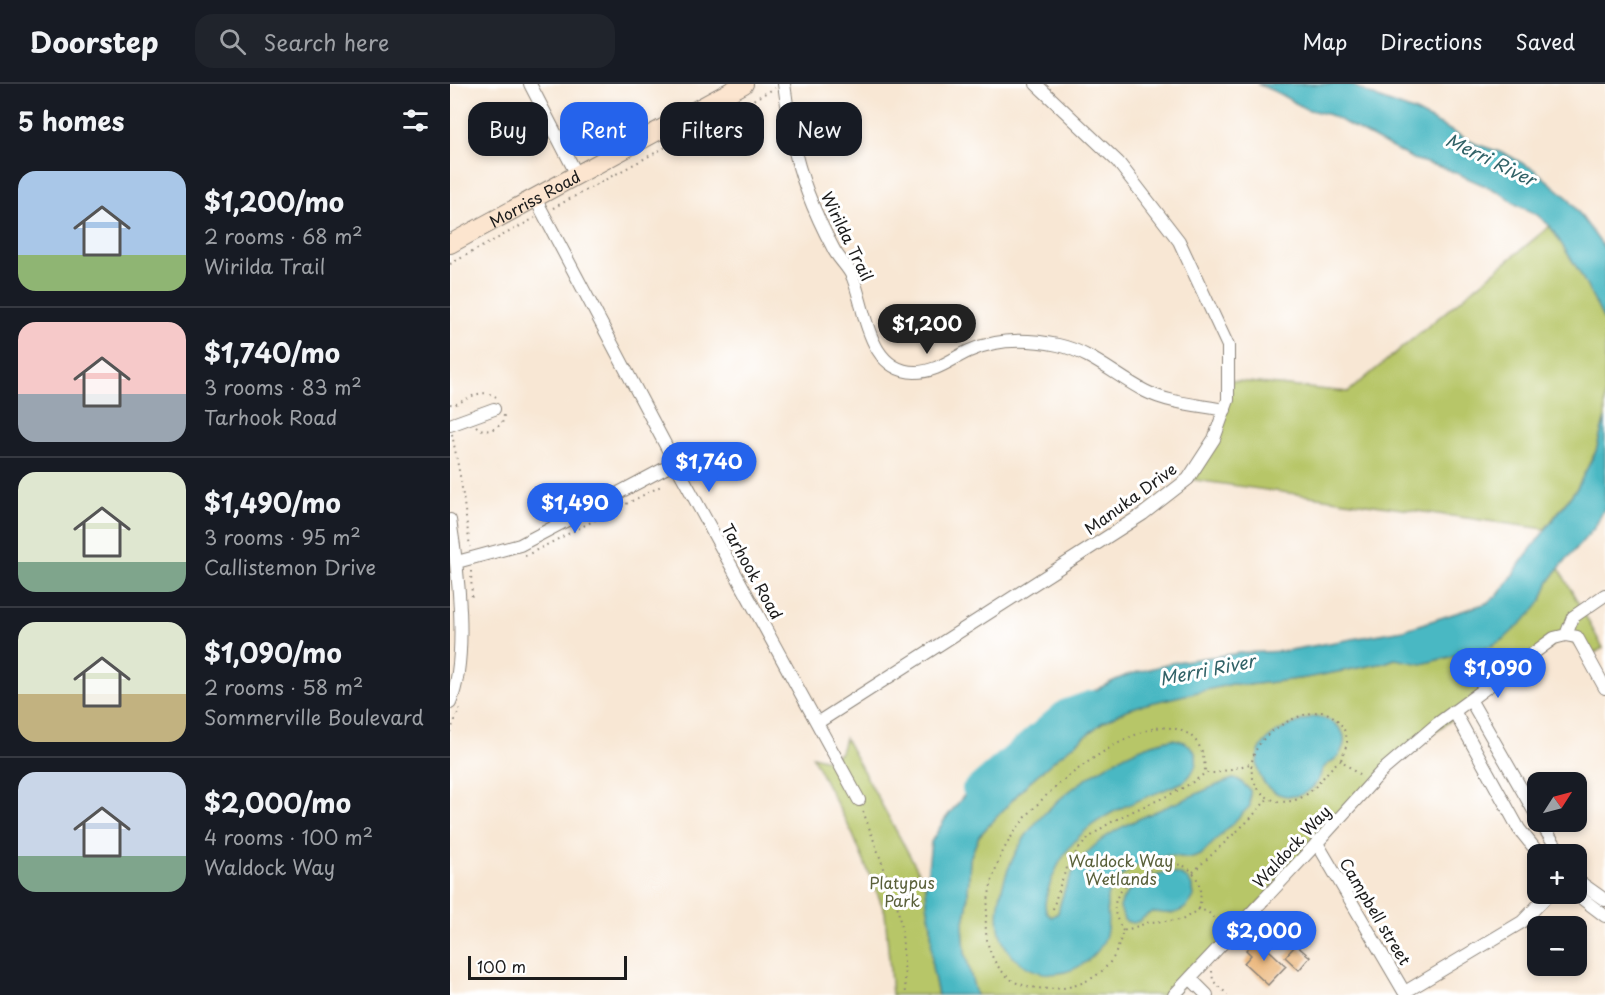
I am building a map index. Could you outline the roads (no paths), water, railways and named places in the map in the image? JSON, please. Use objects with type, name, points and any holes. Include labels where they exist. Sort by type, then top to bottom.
[{"type":"street","points":[[530,84],[577,175]]},
{"type":"street","name":"Morriss Road","points":[[450,244],[539,206],[577,175],[744,84]]},
{"type":"street","name":"Wirilda Trail","points":[[783,84],[793,144],[807,188],[833,250],[853,276],[866,326],[875,345],[893,367],[915,372],[936,369],[970,350],[1001,341],[1032,341],[1083,352],[1147,392],[1225,410]]},
{"type":"street","name":"Manuka Drive","points":[[817,723],[1143,514],[1188,479],[1214,440],[1225,410],[1228,400],[1228,346],[1179,241],[1118,162],[1036,84]]},
{"type":"street","name":"Tarhook Road","points":[[539,206],[858,800]]},
{"type":"street","points":[[451,427],[500,406]]},
{"type":"street","points":[[457,562],[520,545],[675,463]]},
{"type":"street","points":[[450,520],[457,562],[460,637],[456,704]]},
{"type":"street","points":[[1605,595],[1573,617],[1566,634],[1577,638],[1605,688]]},
{"type":"street","name":"Waldock Way","points":[[1174,995],[1382,771],[1454,711],[1471,701],[1554,638],[1566,634]]},
{"type":"street","points":[[1471,701],[1527,799]]},
{"type":"street","points":[[1454,711],[1519,829],[1531,844]]},
{"type":"street","name":"Campbell street","points":[[1317,843],[1406,994]]},
{"type":"street","points":[[1587,887],[1605,900]]},
{"type":"street","points":[[1587,903],[1605,916]]},
{"type":"street","points":[[1406,994],[1522,922],[1539,904]]},
{"type":"street","points":[[1190,978],[1207,995]]},
{"type":"water","points":[[1257,84],[1350,84],[1380,99],[1416,112],[1476,144],[1506,154],[1535,170],[1568,198],[1605,249],[1605,322],[1579,271],[1550,226],[1536,214],[1517,205],[1499,192],[1447,169],[1413,159],[1330,115],[1306,109]]},
{"type":"water","points":[[1605,418],[1605,507],[1595,527],[1548,583],[1542,600],[1531,614],[1504,639],[1491,646],[1422,664],[1395,659],[1306,678],[1248,685],[1232,684],[1142,705],[1126,710],[1103,722],[1029,782],[979,836],[970,858],[967,908],[963,926],[965,953],[976,995],[938,995],[932,967],[931,925],[926,885],[931,842],[945,819],[970,788],[998,768],[1019,745],[1088,694],[1127,675],[1175,662],[1240,653],[1284,651],[1403,630],[1487,603],[1498,595],[1577,488],[1596,451]]},
{"type":"water","points":[[1312,717],[1327,720],[1339,727],[1343,733],[1343,747],[1339,755],[1322,770],[1315,785],[1306,793],[1284,796],[1267,787],[1262,779],[1258,771],[1259,752],[1264,743],[1274,734]]},
{"type":"water","points":[[1173,739],[1182,741],[1194,750],[1196,762],[1190,776],[1183,782],[1120,808],[1102,818],[1071,845],[1059,864],[1049,887],[1045,907],[1051,917],[1058,913],[1074,869],[1086,854],[1117,830],[1233,779],[1239,780],[1250,790],[1250,806],[1201,855],[1191,858],[1160,856],[1153,858],[1133,867],[1114,883],[1107,896],[1108,921],[1105,938],[1102,945],[1086,962],[1072,970],[1053,974],[1037,972],[1022,964],[1005,945],[999,930],[998,913],[1005,878],[1025,837],[1037,821],[1053,806],[1091,776],[1133,752]]},
{"type":"water","points":[[1165,873],[1181,875],[1189,881],[1194,896],[1189,904],[1173,913],[1150,913],[1133,923],[1124,920],[1120,907],[1127,893],[1137,884]]},
{"type":"waterway","name":"Merri River","points":[[972,789],[1064,710],[1092,700]]},
{"type":"park label","name":"Waldock Way Wetlands","points":[[1121,869]]},
{"type":"park label","name":"Platypus Park","points":[[902,891]]}]
